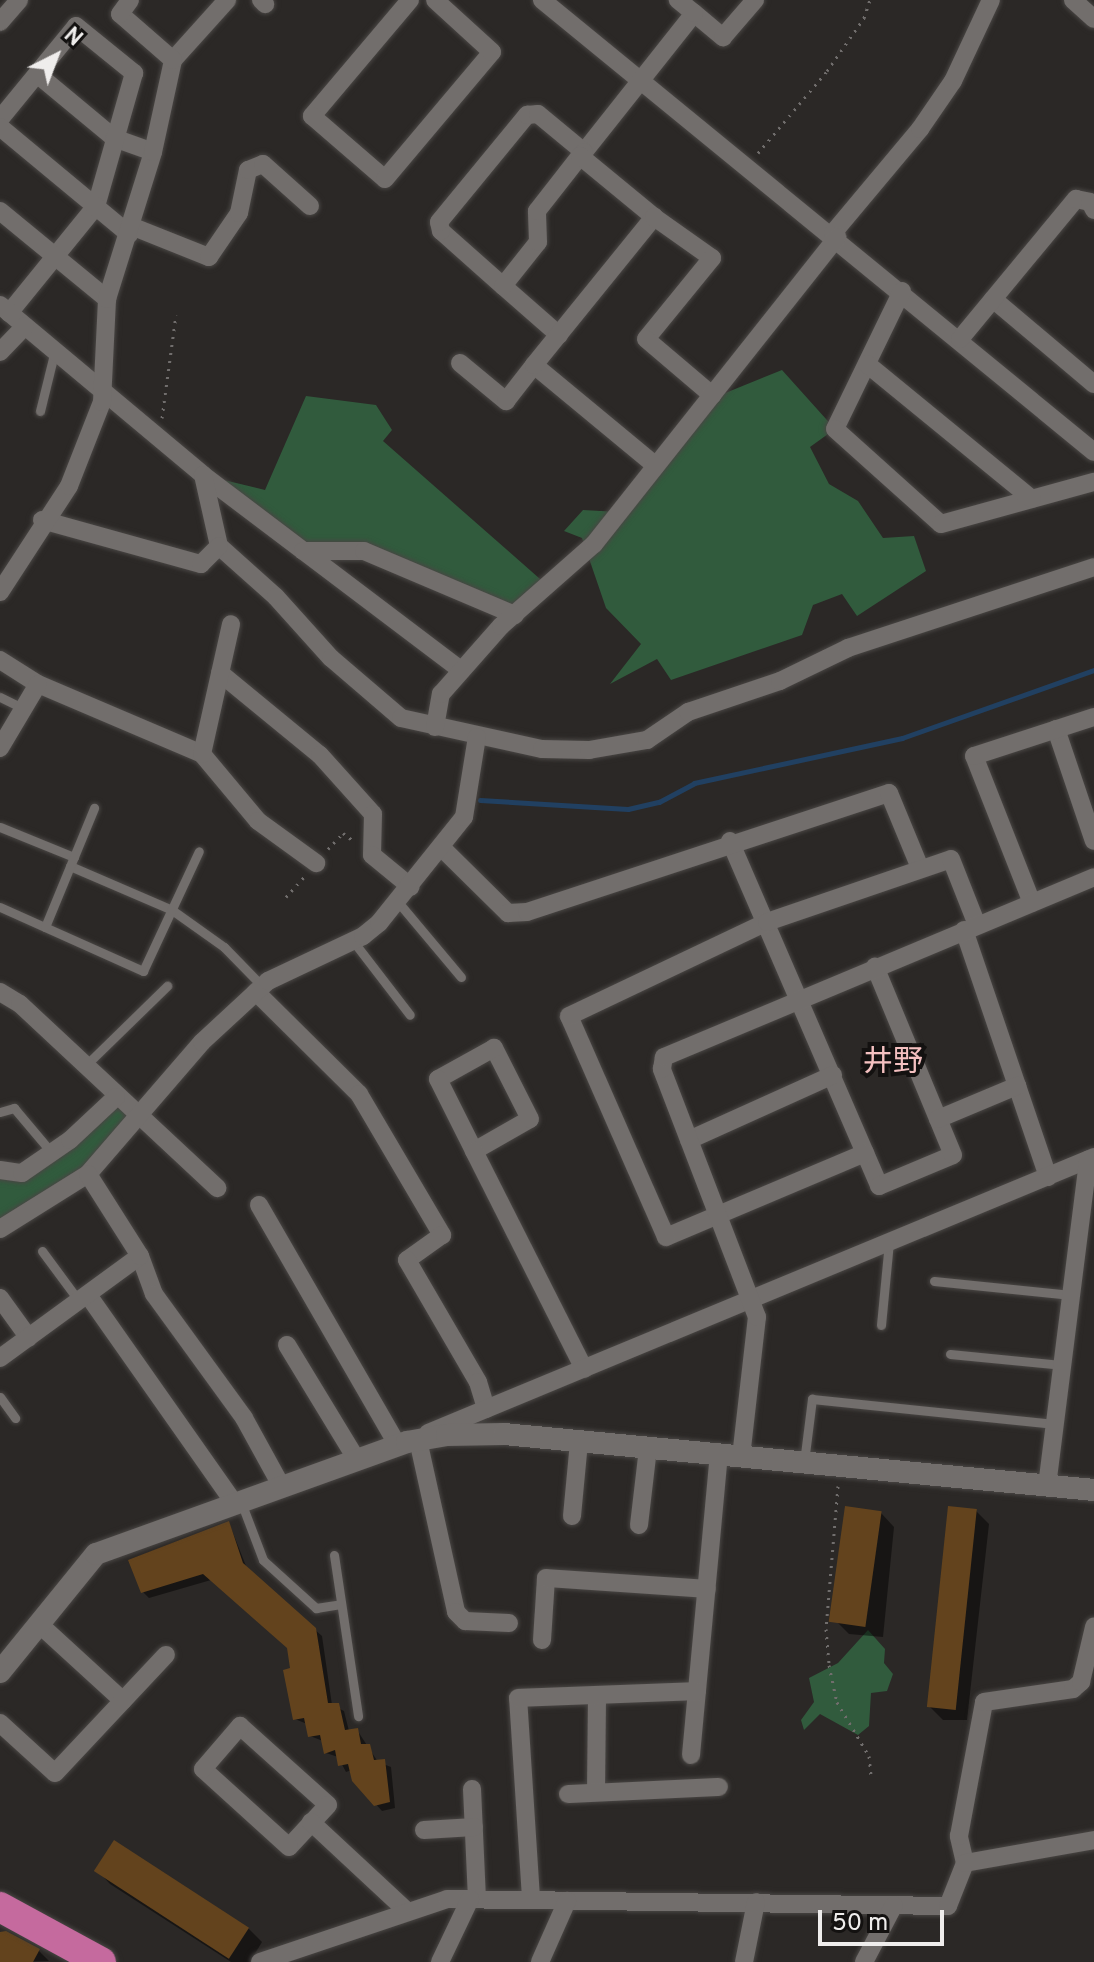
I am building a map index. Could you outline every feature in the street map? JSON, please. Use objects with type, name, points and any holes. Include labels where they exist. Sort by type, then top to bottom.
[{"type":"highway","points":[[2,1913],[101,1962]]},
{"type":"street","points":[[0,22],[19,0]]},
{"type":"street","points":[[130,0],[120,14],[173,60]]},
{"type":"street","points":[[0,592],[44,530],[42,520],[69,486],[103,390],[107,299],[153,152],[173,60],[227,0]]},
{"type":"street","points":[[410,0],[312,116],[385,179],[492,52],[435,0]]},
{"type":"street","points":[[542,0],[835,235],[1094,452]]},
{"type":"street","points":[[678,0],[723,37],[755,0]]},
{"type":"street","points":[[435,727],[441,694],[515,615],[594,544],[920,129],[953,81],[991,0]]},
{"type":"street","points":[[1073,0],[1094,19]]},
{"type":"street","points":[[503,286],[538,242],[537,211],[694,13]]},
{"type":"street","points":[[0,119],[76,26],[134,73],[96,206],[5,309],[203,475],[461,670]]},
{"type":"street","points":[[37,74],[114,138],[153,152]]},
{"type":"street","points":[[559,335],[441,231],[439,222],[527,115],[538,114],[654,217],[712,258],[646,339],[712,395]]},
{"type":"street","points":[[0,127],[130,230],[209,257],[239,213],[248,170],[263,164],[310,206]]},
{"type":"street","points":[[960,339],[1076,199],[1090,202],[1094,210]]},
{"type":"street","points":[[0,211],[107,299]]},
{"type":"street","points":[[460,363],[506,401],[654,217]]},
{"type":"street","points":[[902,291],[835,429],[941,524],[1094,482]]},
{"type":"street","points":[[993,299],[1094,384]]},
{"type":"street","points":[[0,352],[25,326]]},
{"type":"street","points":[[867,364],[1032,499]]},
{"type":"street","points":[[534,365],[656,466]]},
{"type":"street","points":[[203,475],[219,546],[276,597],[331,658],[401,718],[542,749],[630,746],[688,712],[780,681],[848,648],[1094,567]]},
{"type":"street","points":[[42,520],[201,564],[219,546]]},
{"type":"street","points":[[303,551],[364,551],[515,615]]},
{"type":"street","points":[[202,754],[231,624]]},
{"type":"street","points":[[0,660],[38,684],[202,754],[258,821],[316,863]]},
{"type":"street","points":[[220,673],[320,755],[373,814],[372,855],[411,887]]},
{"type":"street","points":[[0,748],[38,684]]},
{"type":"street","points":[[1032,903],[974,756],[1094,717]]},
{"type":"street","points":[[1056,729],[1094,841]]},
{"type":"street","points":[[0,1229],[88,1174],[202,1042],[259,989],[353,941],[398,902],[464,817],[477,737]]},
{"type":"street","points":[[442,848],[508,913],[527,912],[730,841],[889,793],[920,868]]},
{"type":"street","points":[[730,841],[879,1186],[953,1155],[875,967]]},
{"type":"street","points":[[865,1153],[666,1237],[569,1016],[767,922],[951,859],[1017,1086],[1048,1177]]},
{"type":"street","points":[[691,1755],[707,1589],[757,1317],[662,1069],[664,1057],[1094,877]]},
{"type":"street","points":[[259,989],[359,1094],[442,1235],[407,1260],[478,1382],[486,1409]]},
{"type":"street","points":[[0,992],[217,1188]]},
{"type":"street","points":[[474,1151],[530,1119],[494,1048],[438,1079],[474,1151],[584,1369]]},
{"type":"street","points":[[689,1140],[833,1075]]},
{"type":"street","points":[[938,1119],[1017,1086]]},
{"type":"street","points":[[0,1170],[22,1173],[52,1153],[116,1097]]},
{"type":"street","points":[[0,1672],[96,1554],[407,1443],[1091,1159],[1085,1255],[1071,1295],[1047,1486]]},
{"type":"street","points":[[88,1174],[140,1256],[154,1294],[244,1418],[282,1487]]},
{"type":"street","points":[[259,1205],[407,1443],[456,1612],[465,1621],[509,1623]]},
{"type":"street","points":[[0,1358],[140,1256]]},
{"type":"street","points":[[0,1298],[29,1338]]},
{"type":"street","points":[[83,1298],[238,1503]]},
{"type":"street","points":[[287,1345],[357,1460]]},
{"type":"street","points":[[407,1443],[504,1434],[1094,1490]]},
{"type":"street","points":[[572,1516],[579,1442]]},
{"type":"street","points":[[639,1525],[648,1448]]},
{"type":"street","points":[[542,1640],[546,1578],[707,1589]]},
{"type":"street","points":[[38,1623],[123,1701]]},
{"type":"street","points":[[260,1962],[447,1899],[948,1906],[965,1863],[959,1836],[984,1702],[1073,1689],[1081,1682],[1094,1627]]},
{"type":"street","points":[[0,1723],[55,1773],[166,1655]]},
{"type":"street","points":[[531,1898],[518,1698],[697,1691]]},
{"type":"street","points":[[596,1792],[597,1695]]},
{"type":"street","points":[[240,1726],[328,1805],[311,1822],[289,1847],[203,1769],[240,1726]]},
{"type":"street","points":[[568,1794],[719,1787]]},
{"type":"street","points":[[440,1962],[474,1899],[472,1789]]},
{"type":"street","points":[[311,1822],[408,1912]]},
{"type":"street","points":[[424,1830],[474,1827]]},
{"type":"street","points":[[965,1863],[1094,1840]]},
{"type":"street","points":[[545,1961],[567,1901]]},
{"type":"street","points":[[744,1962],[756,1902]]},
{"type":"street","points":[[864,1962],[894,1905]]},
{"type":"lane","points":[[40,411],[55,350]]},
{"type":"lane","points":[[0,697],[23,708]]},
{"type":"lane","points":[[45,927],[94,808]]},
{"type":"lane","points":[[0,827],[172,910],[224,947],[259,989]]},
{"type":"lane","points":[[0,907],[143,971],[199,851]]},
{"type":"lane","points":[[398,902],[461,977]]},
{"type":"lane","points":[[353,941],[410,1015]]},
{"type":"lane","points":[[85,1066],[167,986]]},
{"type":"lane","points":[[0,1112],[14,1108],[52,1153]]},
{"type":"lane","points":[[881,1325],[889,1242]]},
{"type":"lane","points":[[42,1251],[83,1298]]},
{"type":"lane","points":[[934,1281],[1071,1295]]},
{"type":"lane","points":[[950,1354],[1063,1365]]},
{"type":"lane","points":[[0,1397],[15,1418]]},
{"type":"lane","points":[[804,1463],[812,1399],[1055,1424]]},
{"type":"lane","points":[[238,1503],[263,1560],[316,1608],[341,1604]]},
{"type":"lane","points":[[334,1555],[358,1716]]},
{"type":"path","points":[[748,165],[827,71],[864,18],[870,0]]},
{"type":"path","points":[[159,439],[176,315]]},
{"type":"path","points":[[839,1466],[826,1629],[829,1665],[837,1702],[869,1756],[871,1776]]},
{"type":"green space","points":[[782,370],[835,429],[810,447],[829,484],[858,501],[883,538],[914,536],[926,571],[857,616],[842,594],[813,605],[802,635],[671,680],[657,659],[610,684],[641,644],[606,608],[582,538],[564,531],[583,510],[619,512],[708,400]]},
{"type":"green space","points":[[306,396],[376,405],[392,430],[383,441],[548,586],[515,615],[364,551],[303,551],[203,475],[265,490]]},
{"type":"green space","points":[[116,1097],[137,1117],[88,1174],[0,1229],[0,1162],[17,1165],[58,1148]]},
{"type":"green space","points":[[868,1630],[885,1649],[884,1663],[893,1674],[887,1691],[871,1693],[869,1726],[858,1735],[820,1714],[804,1730],[801,1720],[814,1702],[809,1678],[838,1663]]},
{"type":"building","points":[[845,1506],[882,1511],[865,1627],[829,1622]]},
{"type":"building","points":[[948,1506],[977,1509],[956,1710],[927,1707]]},
{"type":"building","points":[[229,1521],[243,1563],[316,1628],[328,1703],[339,1703],[345,1730],[358,1728],[361,1744],[370,1744],[374,1760],[385,1759],[390,1802],[374,1806],[352,1781],[348,1764],[338,1766],[335,1750],[324,1754],[320,1735],[308,1737],[304,1718],[293,1720],[283,1670],[290,1668],[287,1648],[203,1574],[141,1593],[128,1560]]},
{"type":"building","points":[[114,1840],[249,1928],[229,1959],[94,1871]]},
{"type":"building","points":[[6,1931],[40,1949],[33,1962],[0,1962],[0,1932]]},
{"type":"waterway","points":[[480,800],[628,809],[659,802],[694,783],[902,738],[1094,670]]},
{"type":"district","name":"井野","points":[[893,1064]]}]
